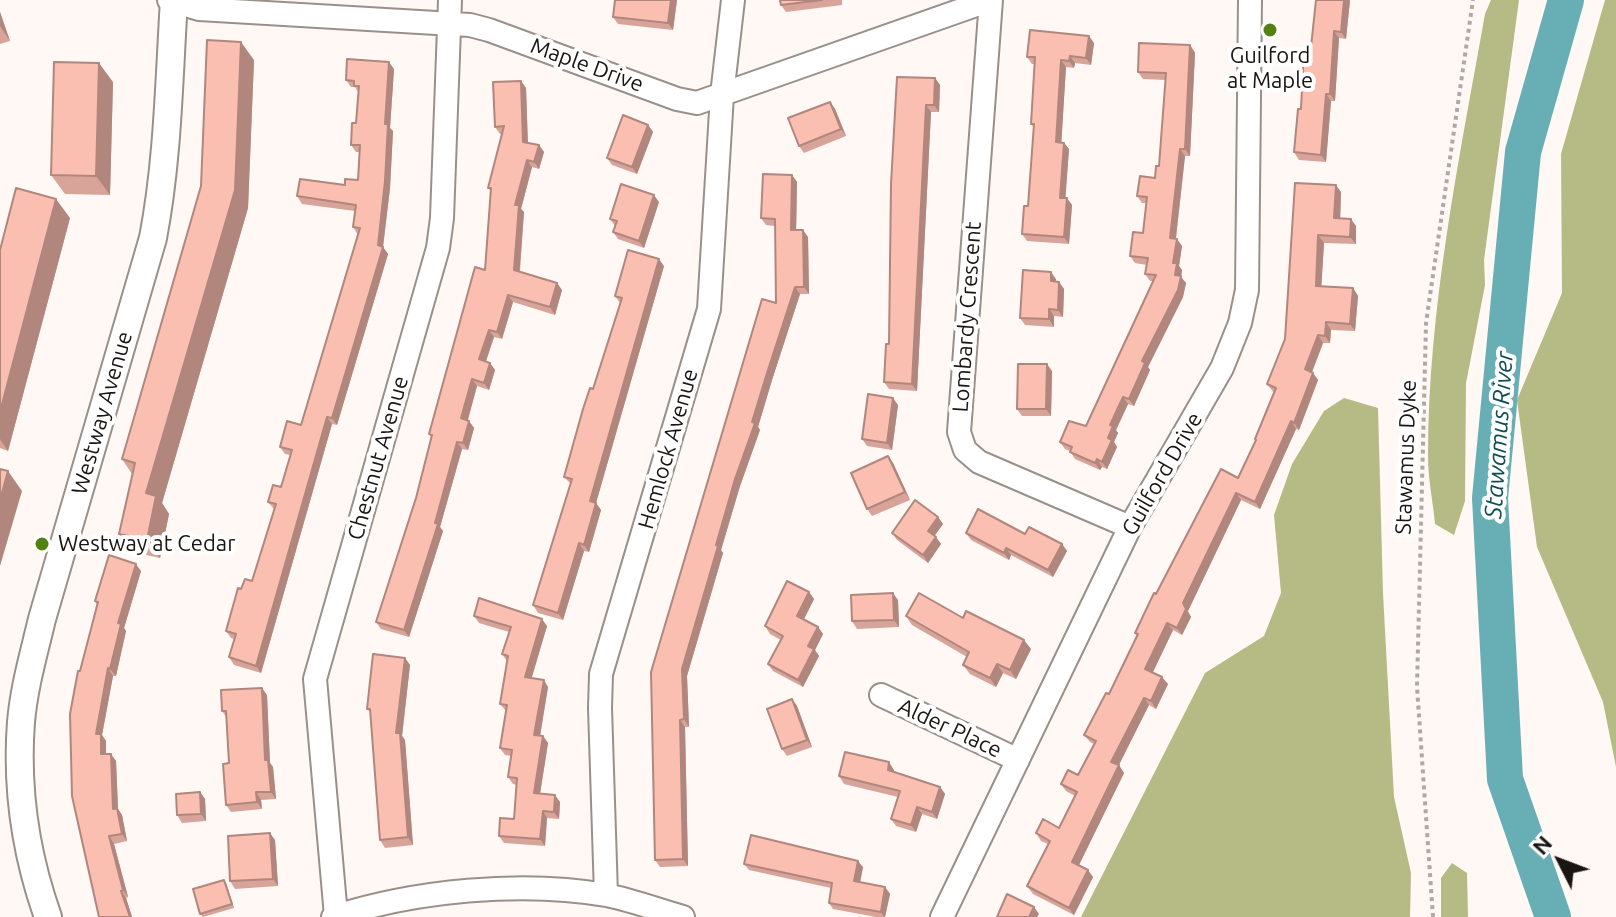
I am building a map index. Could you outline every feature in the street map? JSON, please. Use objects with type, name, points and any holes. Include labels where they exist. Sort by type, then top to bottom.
[{"type":"street","name":"Chestnut Avenue","points":[[334,916],[315,679],[438,248],[442,218],[450,0]]},
{"type":"street","name":"Hemlock Avenue","points":[[606,895],[601,674],[709,309],[722,95],[733,0]]},
{"type":"street","name":"Maple Drive","points":[[172,1],[199,9],[447,23],[489,30],[677,99],[697,103],[990,0]]},
{"type":"street","name":"Lombardy Crescent","points":[[990,0],[959,432],[965,450],[979,462],[1130,527]]},
{"type":"street","name":"Guilford Drive","points":[[942,917],[1130,527],[1222,368],[1240,323],[1247,290],[1250,0]]},
{"type":"street","name":"Westway Avenue","points":[[48,917],[39,891],[23,807],[21,720],[42,619],[153,238],[166,135],[172,1]]},
{"type":"street","name":"Alder Place","points":[[881,695],[1018,760]]},
{"type":"street","points":[[334,916],[417,896],[508,887],[606,895],[683,917]]},
{"type":"path","name":"Stawamus Dyke","points":[[1433,917],[1417,687],[1426,323],[1473,0]]},
{"type":"green space","points":[[1491,0],[1519,0],[1484,260],[1485,285],[1466,383],[1465,501],[1454,535],[1435,524],[1428,465],[1429,401],[1447,235],[1485,14]]},
{"type":"green space","points":[[1605,0],[1616,0],[1616,767],[1603,702],[1537,547],[1517,400],[1562,293],[1561,154]]},
{"type":"green space","points":[[1344,398],[1378,408],[1383,593],[1394,797],[1411,873],[1410,917],[1081,917],[1205,673],[1264,636],[1281,593],[1274,515],[1292,464],[1324,411]]},
{"type":"green space","points":[[1452,863],[1467,873],[1468,917],[1441,917],[1441,878]]},
{"type":"building","points":[[615,0],[671,0],[668,23],[613,17]]},
{"type":"building","points":[[780,0],[822,0],[781,5]]},
{"type":"building","points":[[1316,0],[1344,0],[1341,32],[1334,31],[1330,94],[1326,94],[1321,155],[1294,152],[1298,109],[1301,109],[1304,47],[1311,47]]},
{"type":"building","points":[[1030,30],[1089,36],[1086,58],[1070,56],[1069,61],[1061,60],[1056,142],[1064,143],[1060,198],[1067,198],[1064,237],[1022,234],[1024,206],[1028,206],[1034,124],[1031,124],[1035,57],[1027,57]]},
{"type":"building","points":[[207,40],[241,42],[235,190],[146,493],[156,496],[147,540],[119,534],[135,463],[122,459],[201,186]]},
{"type":"building","points":[[1139,43],[1190,45],[1185,149],[1180,149],[1170,238],[1177,239],[1173,263],[1177,263],[1175,275],[1181,276],[1178,290],[1142,361],[1145,363],[1129,399],[1123,397],[1110,425],[1113,426],[1108,438],[1112,440],[1102,462],[1097,459],[1095,463],[1070,452],[1072,447],[1060,442],[1069,421],[1086,426],[1156,275],[1145,274],[1148,258],[1130,256],[1133,232],[1143,233],[1147,197],[1137,196],[1140,176],[1155,178],[1156,166],[1159,166],[1166,73],[1138,72]]},
{"type":"building","points":[[347,59],[389,62],[385,181],[378,245],[383,247],[332,418],[327,417],[256,666],[229,657],[236,634],[226,631],[238,588],[241,589],[245,579],[252,581],[276,504],[268,502],[273,485],[281,487],[292,450],[280,447],[287,421],[301,425],[360,228],[353,227],[356,205],[297,196],[300,179],[345,185],[345,179],[358,180],[360,145],[351,145],[359,86],[354,86],[354,81],[346,80]]},
{"type":"building","points":[[54,62],[99,63],[96,176],[51,175]]},
{"type":"building","points":[[897,77],[935,78],[934,105],[926,105],[912,384],[884,382],[886,344],[889,344],[891,184]]},
{"type":"building","points":[[521,81],[523,142],[539,145],[534,162],[527,160],[515,205],[519,205],[514,270],[557,283],[550,307],[508,295],[497,332],[489,330],[479,359],[490,363],[484,383],[472,379],[461,418],[469,421],[463,443],[457,442],[435,523],[438,524],[404,630],[376,622],[416,498],[432,435],[429,434],[475,267],[485,270],[491,188],[488,188],[504,126],[495,127],[493,82]]},
{"type":"building","points":[[830,102],[841,129],[799,146],[788,118]]},
{"type":"building","points":[[623,115],[648,125],[632,167],[607,158]]},
{"type":"building","points":[[763,174],[792,175],[791,230],[803,230],[804,287],[795,287],[767,373],[682,669],[683,859],[655,860],[651,672],[762,299],[776,303],[775,219],[761,218]]},
{"type":"building","points":[[1295,183],[1336,185],[1334,218],[1351,219],[1350,237],[1318,235],[1316,286],[1353,288],[1350,324],[1326,322],[1325,336],[1318,335],[1305,369],[1313,373],[1294,423],[1291,421],[1255,502],[1236,493],[1183,603],[1186,609],[1177,628],[1167,623],[1145,669],[1162,677],[1151,701],[1144,698],[1111,762],[1119,765],[1072,862],[1088,870],[1069,908],[1027,886],[1050,841],[1036,833],[1043,819],[1059,828],[1077,792],[1061,784],[1068,770],[1078,775],[1096,741],[1084,735],[1106,693],[1109,694],[1154,593],[1221,469],[1238,478],[1256,440],[1276,388],[1267,384],[1285,339]]},
{"type":"building","points":[[621,184],[654,195],[639,241],[613,232],[617,221],[610,219]]},
{"type":"building","points":[[16,188],[56,199],[0,412],[0,250]]},
{"type":"building","points":[[628,250],[659,259],[590,501],[596,503],[584,545],[579,543],[558,613],[533,605],[572,479],[564,477],[583,409],[590,388],[593,389],[622,298],[615,296]]},
{"type":"building","points":[[1023,270],[1051,272],[1051,281],[1059,282],[1058,310],[1049,309],[1049,319],[1020,318]]},
{"type":"building","points":[[1018,364],[1047,364],[1046,409],[1017,409]]},
{"type":"building","points":[[868,394],[893,398],[887,443],[862,439]]},
{"type":"building","points":[[888,456],[905,492],[867,509],[851,473]]},
{"type":"building","points":[[0,469],[8,471],[0,500]]},
{"type":"building","points":[[915,500],[938,517],[928,531],[936,537],[923,555],[892,533]]},
{"type":"building","points":[[978,509],[1025,534],[1029,527],[1062,544],[1048,570],[1006,548],[1004,553],[966,533]]},
{"type":"building","points":[[109,555],[136,564],[118,623],[121,624],[108,668],[96,734],[101,734],[101,754],[111,754],[113,809],[117,808],[122,834],[109,836],[130,917],[99,917],[72,796],[70,714],[78,671],[98,602],[95,601]]},
{"type":"building","points":[[787,581],[809,592],[797,616],[818,627],[808,646],[814,649],[798,680],[768,664],[783,636],[765,626]]},
{"type":"building","points":[[893,593],[894,620],[852,621],[851,595]]},
{"type":"building","points":[[919,593],[963,618],[966,611],[1024,640],[1010,670],[997,664],[990,678],[963,665],[969,652],[906,616]]},
{"type":"building","points":[[479,598],[542,619],[525,677],[544,680],[534,735],[543,736],[534,793],[555,795],[554,812],[543,811],[540,839],[499,836],[500,818],[514,819],[517,778],[508,777],[512,750],[500,748],[507,705],[500,704],[508,656],[502,654],[511,627],[474,616]]},
{"type":"building","points":[[373,654],[405,658],[396,733],[400,733],[408,837],[380,840],[370,709],[367,709]]},
{"type":"building","points":[[262,688],[265,760],[268,760],[271,792],[256,792],[257,802],[226,805],[223,764],[229,763],[226,711],[222,711],[221,690]]},
{"type":"building","points":[[792,699],[807,740],[782,749],[767,709]]},
{"type":"building","points":[[845,752],[889,762],[888,770],[940,787],[932,812],[917,807],[911,825],[891,819],[900,791],[839,776]]},
{"type":"building","points":[[200,792],[201,814],[177,815],[176,794]]},
{"type":"building","points":[[270,833],[273,879],[230,881],[228,836]]},
{"type":"building","points":[[751,835],[858,861],[854,881],[885,887],[881,912],[829,903],[832,883],[744,864]]},
{"type":"building","points":[[224,880],[232,904],[200,914],[193,889]]},
{"type":"building","points":[[1007,894],[1034,907],[1029,917],[997,917]]},
{"type":"waterway","name":"Stawamus River","points":[[1553,917],[1505,779],[1490,498],[1523,152],[1566,0]]},
{"type":"place","name":"Guilford at Maple","points":[[1270,30]]},
{"type":"place","name":"Westway at Cedar","points":[[42,544]]}]
